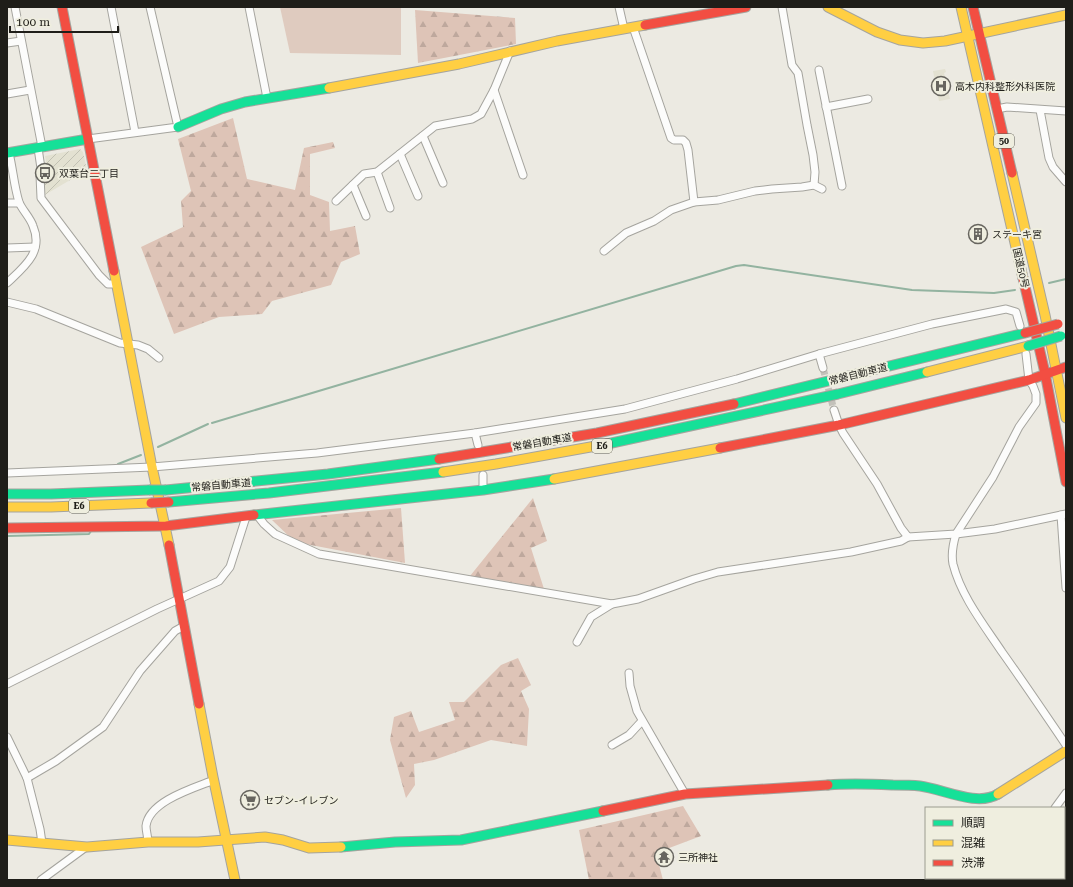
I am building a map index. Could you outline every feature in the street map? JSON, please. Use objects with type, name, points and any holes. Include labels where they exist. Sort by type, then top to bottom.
[{"type":"main road","points":[[62,7],[152,467],[166,526],[214,780],[236,880]]},
{"type":"main road","points":[[178,127],[221,109],[245,102],[396,76],[459,64],[510,51],[746,7]]},
{"type":"main road","points":[[828,7],[877,32],[909,42],[934,42],[1066,15]]},
{"type":"main road","name":"国道50号","points":[[961,7],[1045,373],[1066,482]]},
{"type":"main road","name":"国道50号","points":[[973,7],[1057,369],[1066,418]]},
{"type":"main road","points":[[8,153],[88,139]]},
{"type":"main road","name":"常磐自動車道","points":[[7,494],[166,490],[268,481],[395,466],[597,433],[720,407],[834,381],[1022,329],[1062,323]]},
{"type":"main road","name":"常磐自動車道","points":[[7,507],[51,507],[169,502],[269,493],[398,478],[496,464],[598,446],[838,394],[1027,350],[1064,336]]},
{"type":"main road","points":[[7,528],[166,526],[483,490],[532,483],[839,425],[967,396],[1029,380],[1045,373],[1066,367]]},
{"type":"main road","points":[[7,840],[86,846],[148,842],[198,842],[265,837],[283,840],[310,848],[317,848],[395,842],[461,840],[530,827],[684,794],[851,783],[922,786],[981,799],[995,796],[1066,751]]},
{"type":"street","points":[[15,7],[40,148],[42,174],[40,175],[41,198],[99,275],[108,284],[116,284]]},
{"type":"street","points":[[111,7],[135,132]]},
{"type":"street","points":[[88,139],[178,127],[150,7]]},
{"type":"street","points":[[248,7],[267,98]]},
{"type":"street","points":[[620,7],[671,138],[686,142],[694,202]]},
{"type":"street","points":[[782,7],[792,65],[798,73],[809,133],[815,172],[814,185]]},
{"type":"street","points":[[7,44],[20,41]]},
{"type":"street","points":[[336,201],[364,174],[377,172],[435,126],[472,119],[481,114],[494,90],[510,51]]},
{"type":"street","points":[[819,70],[842,186]]},
{"type":"street","points":[[7,94],[30,90]]},
{"type":"street","points":[[494,90],[523,175]]},
{"type":"street","points":[[826,107],[868,99]]},
{"type":"street","points":[[997,109],[1007,107],[1066,111]]},
{"type":"street","points":[[1040,110],[1049,158],[1053,167],[1066,182]]},
{"type":"street","points":[[423,136],[443,183]]},
{"type":"street","points":[[7,283],[27,264],[33,255],[36,235],[33,224],[19,203],[8,153]]},
{"type":"street","points":[[400,154],[418,196]]},
{"type":"street","points":[[377,172],[390,208]]},
{"type":"street","points":[[353,185],[366,216]]},
{"type":"street","points":[[604,251],[626,233],[654,221],[671,210],[694,202],[718,200],[755,191],[814,185],[822,189]]},
{"type":"street","points":[[7,204],[19,203]]},
{"type":"street","points":[[7,248],[35,247]]},
{"type":"street","points":[[7,302],[36,309],[120,343],[138,344],[148,349],[159,358]]},
{"type":"street","points":[[7,473],[152,467],[317,453],[475,433],[625,409],[751,375],[819,354],[932,324],[1006,309],[1016,312],[1022,329]]},
{"type":"street","points":[[1027,350],[1029,380],[1036,394],[1036,402],[1019,427],[993,477],[956,534],[953,549],[953,565],[967,597],[978,617],[1066,745]]},
{"type":"street","points":[[819,354],[823,368]]},
{"type":"street","points":[[834,410],[839,425],[877,484],[901,528],[908,537]]},
{"type":"street","points":[[475,433],[478,445]]},
{"type":"street","points":[[483,475],[483,490]]},
{"type":"street","points":[[257,515],[275,534],[319,554],[612,604],[638,599],[718,572],[851,552],[901,541],[908,537],[956,534],[995,529],[1064,515],[1066,588]]},
{"type":"street","points":[[7,684],[157,609],[220,580],[230,567],[246,517]]},
{"type":"street","points":[[577,642],[591,617],[612,604]]},
{"type":"street","points":[[27,778],[56,761],[104,726],[140,671],[175,631],[184,626]]},
{"type":"street","points":[[629,673],[632,696],[642,721],[684,794]]},
{"type":"street","points":[[612,745],[629,735],[642,721]]},
{"type":"street","points":[[7,737],[27,778],[42,843]]},
{"type":"street","points":[[148,842],[146,826],[150,816],[158,807],[170,797],[214,780]]},
{"type":"street","points":[[1058,807],[1066,793]]},
{"type":"street","points":[[41,880],[86,846]]},
{"type":"shaded area","name":"高木内科整形外科医院","points":[[945,69],[946,72],[944,73],[950,99],[939,101],[933,71]]},
{"type":"shaded area","points":[[80,149],[83,152],[87,170],[43,196],[41,176],[48,175],[45,156]]},
{"type":"green space","points":[[280,7],[401,7],[401,55],[290,53]]},
{"type":"green space","points":[[415,10],[515,18],[516,44],[418,63]]},
{"type":"green space","points":[[233,118],[247,179],[295,190],[304,148],[333,142],[335,148],[310,154],[310,195],[329,202],[330,231],[355,226],[360,254],[341,262],[331,285],[272,301],[262,314],[219,317],[174,334],[141,247],[183,227],[181,201],[191,191],[178,139]]},
{"type":"green space","points":[[533,498],[547,541],[531,548],[544,589],[470,576]]},
{"type":"green space","points":[[401,508],[405,563],[295,542],[272,520]]},
{"type":"green space","points":[[518,658],[531,685],[521,691],[529,709],[527,746],[491,740],[434,760],[414,764],[415,785],[406,798],[390,740],[394,717],[411,711],[419,732],[455,720],[449,702],[464,702],[501,665]]},
{"type":"green space","points":[[683,806],[701,836],[656,853],[663,880],[589,880],[579,830]]},
{"type":"green space","points":[[1066,865],[1066,880],[1035,880],[1065,879]]},
{"type":"waterway","points":[[212,423],[736,266],[744,265],[912,290],[994,293],[1015,290]]},
{"type":"waterway","points":[[1049,283],[1066,279]]},
{"type":"waterway","points":[[158,447],[208,424]]},
{"type":"waterway","points":[[117,466],[118,464],[141,455]]},
{"type":"waterway","points":[[7,536],[89,534],[91,531]]},
{"type":"tunnel","points":[[823,368],[834,410]]},
{"type":"traffic: fast","points":[[178,127],[221,109],[245,102],[329,88]]},
{"type":"traffic: fast","points":[[7,153],[88,139]]},
{"type":"traffic: fast","points":[[734,404],[1025,333]]},
{"type":"traffic: fast","points":[[1028,346],[1061,336]]},
{"type":"traffic: fast","points":[[607,444],[838,394],[927,372]]},
{"type":"traffic: fast","points":[[166,490],[328,474],[439,459]]},
{"type":"traffic: fast","points":[[169,502],[269,493],[443,472]]},
{"type":"traffic: fast","points":[[254,515],[483,490],[554,479]]},
{"type":"traffic: fast","points":[[7,494],[51,494],[149,490]]},
{"type":"traffic: fast","points":[[149,490],[166,490]]},
{"type":"traffic: fast","points":[[828,785],[860,784],[917,786],[980,799],[990,798],[998,794]]},
{"type":"traffic: fast","points":[[341,847],[395,842],[461,840],[603,811]]},
{"type":"traffic: slow","points":[[828,7],[877,32],[900,40],[923,43],[945,41],[1066,15]]},
{"type":"traffic: slow","points":[[961,7],[1023,278]]},
{"type":"traffic: slow","points":[[329,88],[459,64],[557,41],[645,25]]},
{"type":"traffic: slow","points":[[1012,173],[1045,315],[1066,418]]},
{"type":"traffic: slow","points":[[114,271],[152,467],[169,545]]},
{"type":"traffic: slow","points":[[927,372],[1028,346]]},
{"type":"traffic: slow","points":[[443,472],[607,444]]},
{"type":"traffic: slow","points":[[554,479],[720,448]]},
{"type":"traffic: slow","points":[[7,507],[51,507],[151,503]]},
{"type":"traffic: slow","points":[[199,704],[235,880]]},
{"type":"traffic: slow","points":[[998,794],[1066,751]]},
{"type":"traffic: slow","points":[[7,840],[87,847],[148,842],[198,842],[265,837],[283,840],[309,848],[341,847]]},
{"type":"traffic: jam","points":[[62,7],[114,271]]},
{"type":"traffic: jam","points":[[645,25],[746,7]]},
{"type":"traffic: jam","points":[[973,7],[1012,173]]},
{"type":"traffic: jam","points":[[1023,278],[1045,373],[1066,482]]},
{"type":"traffic: jam","points":[[1025,333],[1058,324]]},
{"type":"traffic: jam","points":[[720,448],[839,425],[1029,380],[1066,367]]},
{"type":"traffic: jam","points":[[439,459],[597,433],[734,404]]},
{"type":"traffic: jam","points":[[151,503],[169,502]]},
{"type":"traffic: jam","points":[[7,528],[166,526],[254,515]]},
{"type":"traffic: jam","points":[[169,545],[199,704]]},
{"type":"traffic: jam","points":[[603,811],[685,794],[828,785]]},
{"type":"place","name":"高木内科整形外科医院","points":[[941,86]]},
{"type":"place","name":"双葉台二丁目","points":[[45,173]]},
{"type":"place","name":"ステーキ宮","points":[[978,234]]},
{"type":"place","name":"セブン-イレブン","points":[[250,800]]},
{"type":"place","name":"三所神社","points":[[664,857]]}]
